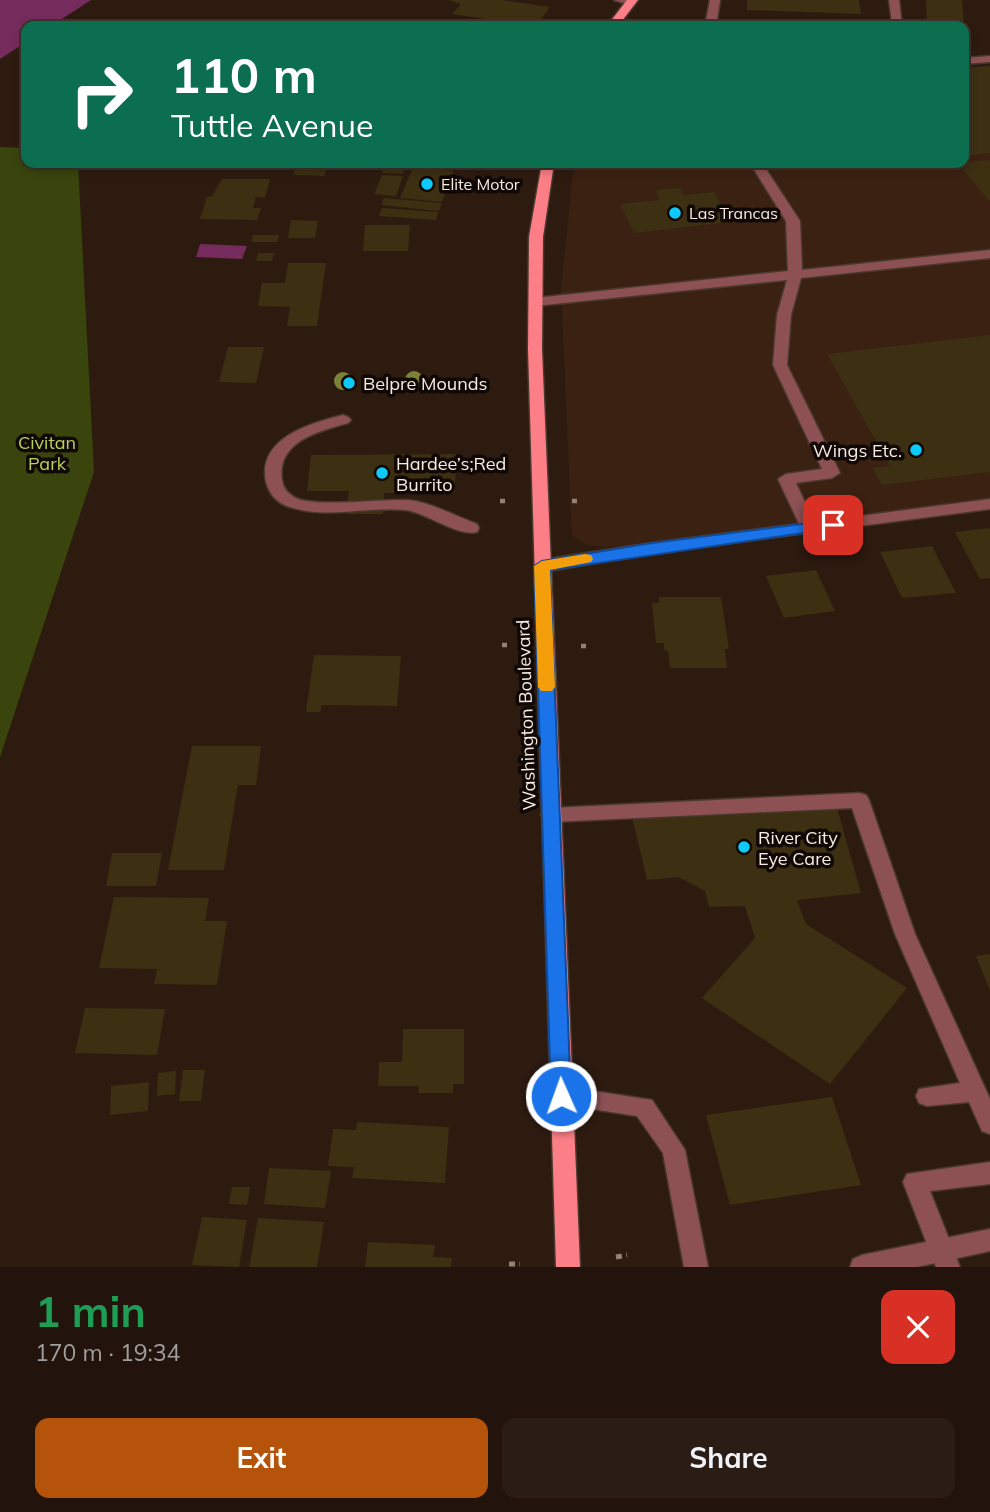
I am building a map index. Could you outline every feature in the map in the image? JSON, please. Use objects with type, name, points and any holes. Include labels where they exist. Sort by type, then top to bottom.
[{"type":"main road","points":[[615,21],[628,1]]},
{"type":"main road","name":"Washington Boulevard","points":[[547,168],[537,226],[535,302],[568,1267]]},
{"type":"street","points":[[712,21],[715,0]]},
{"type":"street","points":[[894,0],[898,21]]},
{"type":"street","points":[[969,61],[990,59]]},
{"type":"street","points":[[759,168],[793,221],[795,274],[784,315],[780,365],[832,472],[786,479],[809,528]]},
{"type":"street","points":[[535,302],[990,254]]},
{"type":"street","points":[[343,420],[313,428],[289,441],[278,454],[273,480],[279,494],[292,503],[309,506],[409,505],[471,528]]},
{"type":"street","points":[[542,566],[990,505]]},
{"type":"street","points":[[551,816],[859,800],[905,934],[990,1124]]},
{"type":"street","points":[[927,1096],[975,1091]]},
{"type":"street","points":[[561,1096],[644,1107],[674,1150],[696,1267]]},
{"type":"street","points":[[945,1259],[915,1182],[990,1173]]},
{"type":"street","points":[[862,1267],[945,1259],[990,1240]]},
{"type":"path","points":[[500,501],[507,501]]},
{"type":"path","points":[[572,501],[579,501]]},
{"type":"path","points":[[502,645],[509,645]]},
{"type":"path","points":[[581,646],[589,646]]},
{"type":"path","points":[[616,1257],[627,1255]]},
{"type":"path","points":[[509,1264],[520,1264]]},
{"type":"shaded area","points":[[0,0],[91,0],[59,21],[21,21],[21,45],[0,59]]},
{"type":"shaded area","points":[[990,66],[990,504],[652,548],[588,546],[572,536],[561,290],[573,168],[969,168],[969,68]]},
{"type":"shaded area","points":[[200,244],[247,246],[242,259],[196,257]]},
{"type":"green space","name":"Civitan Park","points":[[0,147],[21,148],[21,168],[78,168],[94,472],[0,757]]},
{"type":"building","points":[[448,0],[502,0],[550,7],[540,21],[498,21],[452,14],[461,4]]},
{"type":"building","points":[[747,0],[859,0],[861,14],[747,10]]},
{"type":"building","points":[[926,0],[962,0],[964,21],[927,21]]},
{"type":"building","points":[[990,66],[990,153],[969,155],[969,68]]},
{"type":"building","points":[[990,160],[990,200],[962,168],[969,168],[969,162]]},
{"type":"building","points":[[295,168],[326,168],[324,176],[293,175]]},
{"type":"building","points":[[384,168],[405,168],[403,174],[382,173]]},
{"type":"building","name":"Elite Motor","points":[[413,168],[454,171],[442,202],[400,198]]},
{"type":"building","points":[[382,175],[403,176],[396,196],[374,194]]},
{"type":"building","points":[[222,179],[270,179],[265,198],[256,197],[253,208],[261,208],[257,220],[200,219],[207,197],[212,196]]},
{"type":"building","name":"Las Trancas","points":[[680,188],[684,195],[714,192],[731,222],[634,233],[620,204],[660,200],[656,190]]},
{"type":"building","points":[[384,198],[442,203],[439,211],[381,205]]},
{"type":"building","points":[[382,208],[438,212],[436,220],[379,216]]},
{"type":"building","points":[[291,220],[318,221],[315,238],[288,238]]},
{"type":"building","points":[[365,225],[410,225],[408,251],[363,251]]},
{"type":"building","points":[[253,235],[279,235],[277,242],[251,242]]},
{"type":"building","points":[[258,253],[274,253],[272,261],[256,261]]},
{"type":"building","points":[[288,263],[326,263],[317,326],[287,326],[290,307],[258,306],[262,283],[285,283]]},
{"type":"building","points":[[990,335],[990,472],[882,485],[872,468],[890,466],[827,354]]},
{"type":"building","points":[[228,347],[264,347],[256,383],[219,382]]},
{"type":"building","name":"Hardee’s;Red Burrito","points":[[456,454],[455,493],[384,493],[383,514],[346,514],[349,491],[307,491],[311,455]]},
{"type":"building","points":[[990,528],[990,578],[980,579],[955,532]]},
{"type":"building","points":[[932,546],[956,593],[902,598],[880,552]]},
{"type":"building","points":[[816,570],[835,611],[784,618],[766,576]]},
{"type":"building","points":[[659,597],[721,597],[729,649],[725,649],[727,668],[670,668],[664,643],[656,643],[652,603],[659,603]]},
{"type":"building","points":[[314,655],[401,656],[397,706],[322,705],[320,712],[306,712]]},
{"type":"building","points":[[192,746],[261,746],[256,785],[238,785],[224,870],[168,870]]},
{"type":"building","points":[[837,808],[861,893],[797,900],[806,924],[907,988],[830,1084],[702,998],[755,938],[745,906],[709,907],[705,891],[678,877],[647,880],[632,817]]},
{"type":"building","points":[[112,853],[162,853],[156,886],[106,886]]},
{"type":"building","points":[[114,897],[209,898],[205,921],[227,921],[217,985],[154,984],[157,969],[99,968]]},
{"type":"building","points":[[990,954],[990,991],[976,956]]},
{"type":"building","points":[[85,1008],[165,1009],[157,1055],[75,1053]]},
{"type":"building","points":[[403,1029],[464,1029],[464,1084],[453,1084],[453,1093],[418,1093],[419,1086],[378,1086],[379,1062],[402,1062]]},
{"type":"building","points":[[183,1070],[205,1070],[201,1101],[179,1101]]},
{"type":"building","points":[[176,1071],[175,1094],[157,1096],[158,1073]]},
{"type":"building","points":[[149,1082],[148,1111],[110,1115],[111,1086]]},
{"type":"building","points":[[832,1097],[861,1185],[730,1205],[706,1115]]},
{"type":"building","points":[[357,1122],[449,1127],[445,1183],[352,1178],[354,1167],[328,1166],[333,1129],[356,1130]]},
{"type":"building","points":[[269,1168],[331,1171],[325,1208],[264,1204]]},
{"type":"building","points":[[232,1187],[250,1187],[247,1205],[229,1204]]},
{"type":"building","points":[[202,1217],[247,1220],[239,1267],[192,1265]]},
{"type":"building","points":[[258,1218],[324,1222],[317,1267],[249,1267]]},
{"type":"building","points":[[368,1242],[435,1245],[433,1257],[452,1258],[451,1267],[365,1267]]},
{"type":"slow traffic","points":[[547,687],[542,566],[585,559]]},
{"type":"place","name":"Elite Motor","points":[[427,184]]},
{"type":"place","name":"Las Trancas","points":[[675,213]]},
{"type":"place","name":"Belpre Mounds","points":[[349,383]]},
{"type":"place","name":"Wings Etc.","points":[[916,450]]},
{"type":"place","name":"Hardee’s;Red Burrito","points":[[382,473]]},
{"type":"place","name":"River City Eye Care","points":[[744,847]]},
{"type":"route","points":[[561,1096],[542,566],[652,548],[833,525]]}]
